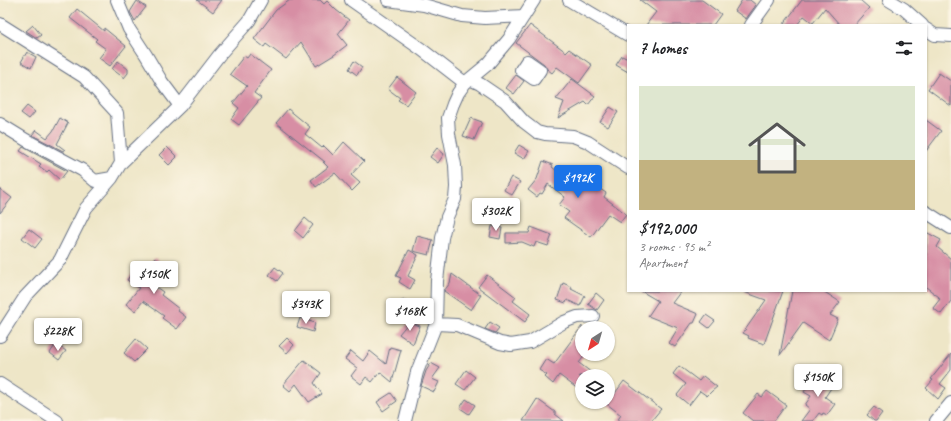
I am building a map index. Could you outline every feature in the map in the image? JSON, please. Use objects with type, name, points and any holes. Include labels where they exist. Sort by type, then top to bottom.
[{"type":"street","points":[[117,0],[129,29],[162,82],[180,106]]},
{"type":"street","points":[[0,336],[25,297],[60,260],[86,208],[112,178],[121,163],[180,106],[220,54],[249,21],[261,0]]},
{"type":"street","points":[[351,0],[468,81],[480,84],[506,101],[524,122],[537,132],[573,136],[588,142],[627,167]]},
{"type":"street","points":[[388,0],[424,5],[462,16],[485,18],[524,16]]},
{"type":"street","points":[[405,421],[417,372],[436,324],[436,281],[442,238],[447,217],[455,199],[455,165],[449,134],[448,118],[458,93],[468,81],[488,64],[509,39],[534,0]]},
{"type":"street","points":[[569,0],[627,34]]},
{"type":"street","points":[[752,24],[770,0]]},
{"type":"street","points":[[895,1],[921,24]]},
{"type":"street","points":[[2,27],[84,77],[117,113],[121,163]]},
{"type":"street","points":[[927,30],[935,35],[951,36]]},
{"type":"street","points":[[0,124],[26,140],[82,170],[95,181],[112,178]]},
{"type":"street","points":[[927,213],[951,228]]},
{"type":"street","points":[[436,324],[457,325],[500,343],[511,345],[530,342],[564,322],[578,317],[593,316]]},
{"type":"street","points":[[0,384],[57,421]]},
{"type":"street","points":[[936,421],[951,403]]},
{"type":"building","points":[[197,0],[222,0],[213,12]]},
{"type":"building","points":[[290,0],[320,0],[324,4],[327,1],[349,20],[338,34],[347,45],[316,66],[301,42],[286,59],[266,44],[264,47],[254,39],[276,10]]},
{"type":"building","points":[[640,0],[702,0],[721,14],[714,24],[647,24],[656,12]]},
{"type":"building","points":[[742,0],[750,0],[756,5],[746,19],[735,11]]},
{"type":"building","points":[[802,0],[860,0],[869,8],[855,24],[839,24],[825,8],[813,23],[804,16],[798,24],[784,24]]},
{"type":"building","points":[[137,1],[146,7],[135,21],[130,12]]},
{"type":"building","points":[[77,9],[104,31],[104,28],[126,46],[110,66],[99,58],[106,49],[95,41],[97,39],[70,18]]},
{"type":"building","points":[[33,25],[41,35],[37,38],[26,31]]},
{"type":"building","points":[[530,25],[566,52],[569,49],[592,65],[579,83],[557,67],[552,73],[544,64],[516,43]]},
{"type":"building","points":[[27,52],[36,57],[31,68],[21,62]]},
{"type":"building","points":[[250,54],[271,70],[254,93],[261,98],[239,125],[231,119],[239,108],[233,103],[247,86],[230,74],[244,56],[247,58]]},
{"type":"building","points":[[622,56],[627,58],[627,71],[616,65]]},
{"type":"building","points":[[118,61],[128,69],[128,73],[124,78],[112,69]]},
{"type":"building","points":[[354,61],[362,67],[357,75],[349,69]]},
{"type":"building","points":[[939,73],[951,81],[951,106],[928,89]]},
{"type":"building","points":[[516,75],[524,81],[514,94],[506,88]]},
{"type":"building","points":[[397,77],[416,92],[406,105],[398,100],[400,98],[388,89]]},
{"type":"building","points":[[572,79],[595,96],[588,105],[585,102],[558,118],[564,102],[556,99]]},
{"type":"building","points":[[27,106],[35,112],[29,119],[21,113]]},
{"type":"building","points":[[610,107],[618,112],[608,127],[600,122]]},
{"type":"building","points":[[288,109],[310,127],[305,134],[322,148],[324,146],[333,155],[344,142],[364,161],[351,175],[360,183],[352,191],[335,173],[316,187],[311,180],[328,167],[323,162],[325,162],[276,123]]},
{"type":"building","points":[[60,118],[68,123],[57,144],[65,150],[63,151],[32,135],[36,130],[47,138],[53,131]]},
{"type":"building","points":[[471,118],[482,122],[474,140],[463,136]]},
{"type":"building","points":[[927,121],[941,131],[927,150]]},
{"type":"building","points":[[519,145],[529,151],[524,159],[514,153]]},
{"type":"building","points":[[23,147],[67,171],[60,180],[49,170],[47,172],[39,166],[41,164],[20,151]]},
{"type":"building","points":[[167,147],[177,157],[169,165],[159,155]]},
{"type":"building","points":[[437,148],[444,154],[438,163],[430,157]]},
{"type":"building","points":[[543,161],[553,165],[552,167],[571,182],[577,174],[596,188],[597,187],[606,193],[604,197],[626,214],[620,222],[608,214],[591,237],[564,218],[569,212],[559,205],[565,197],[548,184],[542,194],[540,193],[537,197],[528,190],[537,179]]},
{"type":"building","points":[[511,177],[520,182],[512,195],[504,190]]},
{"type":"building","points":[[0,189],[12,198],[0,213]]},
{"type":"building","points":[[305,218],[313,225],[303,238],[295,231]]},
{"type":"building","points":[[492,226],[502,228],[500,239],[490,237]]},
{"type":"building","points":[[531,227],[552,235],[548,246],[536,242],[534,247],[522,242],[506,243],[506,233],[529,233]]},
{"type":"building","points":[[29,229],[42,239],[35,248],[22,238]]},
{"type":"building","points":[[927,233],[941,240],[937,247],[951,259],[951,301],[941,314],[933,308],[940,299],[938,298],[939,297],[927,288]]},
{"type":"building","points":[[417,236],[433,240],[429,255],[413,251]]},
{"type":"building","points":[[409,250],[418,255],[408,276],[415,280],[410,289],[399,282],[401,278],[396,276]]},
{"type":"building","points":[[155,258],[163,265],[150,283],[163,292],[161,295],[179,309],[178,311],[186,317],[177,329],[162,318],[164,316],[143,301],[135,311],[126,304],[139,288],[127,280],[134,270],[141,276]]},
{"type":"building","points":[[275,267],[283,273],[277,281],[269,275]]},
{"type":"building","points":[[452,274],[481,295],[471,310],[444,291],[450,283]]},
{"type":"building","points":[[487,275],[516,297],[513,301],[530,314],[525,322],[478,287]]},
{"type":"building","points":[[563,283],[585,296],[580,306],[567,300],[566,303],[557,300]]},
{"type":"building","points":[[643,292],[680,292],[672,303],[698,314],[694,323],[692,323],[675,347],[669,343],[678,328],[648,316],[658,301]]},
{"type":"building","points":[[744,292],[783,292],[764,344],[748,338],[749,336],[743,333],[766,300]]},
{"type":"building","points":[[792,292],[825,292],[840,302],[830,315],[838,319],[829,340],[803,323],[780,355]]},
{"type":"building","points":[[596,293],[604,300],[597,310],[588,304]]},
{"type":"building","points":[[403,299],[415,305],[407,321],[395,317]]},
{"type":"building","points":[[706,315],[715,321],[709,328],[701,322]]},
{"type":"building","points":[[300,318],[315,323],[313,332],[297,327]]},
{"type":"building","points":[[409,322],[420,326],[413,344],[399,334]]},
{"type":"building","points":[[490,322],[499,328],[495,333],[485,329]]},
{"type":"building","points":[[575,336],[575,361],[580,361],[579,363],[587,369],[575,369],[575,387],[559,375],[553,384],[545,377],[547,375],[539,370],[546,359],[554,364]]},
{"type":"building","points":[[287,338],[294,345],[287,353],[279,346]]},
{"type":"building","points":[[136,339],[147,349],[134,362],[124,353]]},
{"type":"building","points":[[56,344],[66,351],[59,360],[50,353]]},
{"type":"building","points":[[390,347],[401,350],[392,382],[380,372],[372,382],[366,377],[361,384],[351,376],[357,368],[345,359],[351,351],[363,361],[370,351],[386,364]]},
{"type":"building","points":[[951,354],[951,370],[940,384],[946,388],[938,399],[926,388],[933,380],[931,379]]},
{"type":"building","points":[[304,360],[321,373],[314,383],[322,394],[309,402],[296,384],[290,391],[283,385]]},
{"type":"building","points":[[431,363],[440,368],[432,379],[439,382],[434,392],[421,386],[426,371]]},
{"type":"building","points":[[679,366],[699,381],[703,376],[717,387],[707,396],[700,391],[689,405],[677,395],[686,384],[673,374]]},
{"type":"building","points":[[466,370],[475,377],[465,390],[456,384]]},
{"type":"building","points":[[816,373],[833,385],[825,397],[835,404],[827,415],[823,413],[822,415],[819,413],[813,421],[801,421],[810,409],[805,405],[811,396],[804,392]]},
{"type":"building","points":[[624,381],[661,409],[651,421],[617,421],[621,415],[613,409],[615,409],[615,393]]},
{"type":"building","points":[[767,391],[786,405],[774,421],[753,421],[743,413],[758,394],[762,397]]},
{"type":"building","points":[[391,393],[397,401],[383,411],[377,402]]},
{"type":"building","points":[[466,399],[475,405],[469,414],[460,408]]},
{"type":"building","points":[[537,399],[555,412],[555,414],[564,421],[523,421]]},
{"type":"building","points":[[874,407],[882,413],[876,421],[867,415]]}]
